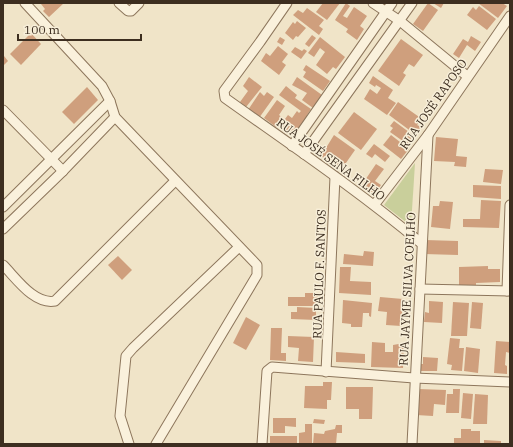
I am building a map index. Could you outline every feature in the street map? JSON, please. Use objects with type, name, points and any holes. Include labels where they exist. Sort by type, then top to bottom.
[{"type":"street","points":[[25,3],[102,86],[110,101],[115,117],[257,265],[257,275],[156,444]]},
{"type":"street","points":[[122,6],[131,10],[139,3]]},
{"type":"street","name":"RUA JOSÉ SENA FILHO","points":[[287,3],[224,91],[225,98],[375,204],[422,243]]},
{"type":"street","points":[[373,3],[400,21],[467,76]]},
{"type":"street","points":[[292,146],[392,3]]},
{"type":"street","points":[[304,154],[412,3]]},
{"type":"street","name":"RUA JOSÉ RAPOSO","points":[[375,204],[428,135],[467,76],[510,16]]},
{"type":"street","points":[[3,207],[110,101]]},
{"type":"street","points":[[3,110],[63,171]]},
{"type":"street","points":[[3,229],[63,171],[115,117]]},
{"type":"street","name":"RUA JAYME SILVA COELHO","points":[[412,444],[414,378],[428,135]]},
{"type":"street","name":"RUA PAULO F. SANTOS","points":[[326,372],[335,177]]},
{"type":"street","points":[[3,264],[35,296],[42,301],[54,302],[175,181]]},
{"type":"street","points":[[420,289],[509,291],[510,205]]},
{"type":"street","points":[[129,444],[120,416],[126,356],[239,247]]},
{"type":"street","points":[[262,444],[268,372],[269,368],[276,366],[326,372],[414,378],[510,382]]},
{"type":"green space","points":[[415,163],[411,226],[384,205]]},
{"type":"building","points":[[64,3],[49,17],[43,11],[45,9],[41,4]]},
{"type":"building","points":[[323,3],[340,3],[327,20],[316,12]]},
{"type":"building","points":[[346,3],[350,6],[343,16],[347,18],[354,7],[367,16],[360,26],[364,29],[357,40],[346,32],[348,29],[335,20]]},
{"type":"building","points":[[428,3],[438,10],[423,31],[413,24]]},
{"type":"building","points":[[433,3],[444,3],[441,8]]},
{"type":"building","points":[[478,3],[502,3],[507,6],[498,18]]},
{"type":"building","points":[[479,6],[496,19],[487,30],[467,15],[473,7],[476,10]]},
{"type":"building","points":[[307,8],[324,20],[319,26],[323,29],[319,35],[293,15],[298,10],[303,13]]},
{"type":"building","points":[[297,21],[306,28],[293,40],[285,33],[293,22],[295,24]]},
{"type":"building","points":[[31,33],[41,44],[21,65],[10,54]]},
{"type":"building","points":[[312,35],[316,38],[309,47],[305,44]]},
{"type":"building","points":[[471,36],[481,42],[475,51],[467,45],[459,58],[453,54],[463,39],[468,42]]},
{"type":"building","points":[[280,37],[285,40],[282,45],[277,42]]},
{"type":"building","points":[[320,37],[345,57],[336,69],[333,67],[327,74],[316,65],[325,52],[320,48],[314,57],[308,53]]},
{"type":"building","points":[[401,39],[423,55],[414,67],[409,64],[403,73],[406,75],[399,86],[378,71]]},
{"type":"building","points":[[278,46],[288,54],[282,62],[286,65],[279,75],[261,61],[266,53],[270,56]]},
{"type":"building","points":[[295,47],[302,51],[304,49],[307,51],[301,59],[291,52]]},
{"type":"building","points":[[4,56],[8,61],[3,66],[3,57]]},
{"type":"building","points":[[306,65],[330,81],[323,91],[303,77],[306,72],[303,70]]},
{"type":"building","points":[[373,76],[393,90],[388,98],[396,103],[387,115],[364,99],[370,89],[377,94],[381,88],[376,85],[375,87],[369,83]]},
{"type":"building","points":[[249,77],[262,87],[246,107],[240,102],[248,91],[243,86]]},
{"type":"building","points":[[297,77],[322,95],[313,108],[302,100],[307,93],[292,85]]},
{"type":"building","points":[[286,86],[297,95],[295,98],[311,109],[307,115],[309,117],[294,138],[279,127],[288,115],[292,118],[297,111],[299,113],[301,111],[279,95]]},
{"type":"building","points":[[87,87],[98,100],[74,124],[62,112]]},
{"type":"building","points":[[260,92],[264,96],[267,92],[274,97],[259,118],[248,110]]},
{"type":"building","points":[[277,100],[285,106],[279,115],[283,118],[276,127],[264,118]]},
{"type":"building","points":[[398,102],[422,119],[417,125],[421,127],[416,135],[389,115]]},
{"type":"building","points":[[354,112],[377,129],[361,150],[338,133]]},
{"type":"building","points":[[394,121],[413,135],[407,144],[390,132],[393,128],[390,126]]},
{"type":"building","points":[[334,135],[355,150],[341,170],[321,156]]},
{"type":"building","points":[[391,135],[409,149],[401,159],[383,145]]},
{"type":"building","points":[[436,137],[458,139],[456,156],[467,157],[466,167],[454,166],[455,162],[434,161]]},
{"type":"building","points":[[374,144],[390,156],[385,162],[375,154],[372,158],[366,154]]},
{"type":"building","points":[[376,164],[384,169],[375,181],[381,185],[374,195],[361,186]]},
{"type":"building","points":[[485,169],[503,170],[501,184],[483,182]]},
{"type":"building","points":[[473,185],[501,186],[501,199],[473,197]]},
{"type":"building","points":[[481,200],[501,201],[499,228],[463,227],[463,219],[480,219]]},
{"type":"building","points":[[440,201],[453,202],[450,229],[431,227],[433,206],[439,206]]},
{"type":"building","points":[[425,240],[458,241],[458,255],[424,254]]},
{"type":"building","points":[[364,251],[374,252],[373,266],[343,264],[344,254],[363,256]]},
{"type":"building","points":[[118,256],[132,270],[122,280],[108,265]]},
{"type":"building","points":[[488,266],[488,269],[500,269],[500,282],[476,283],[476,286],[459,287],[459,267]]},
{"type":"building","points":[[340,267],[351,267],[350,281],[371,282],[371,295],[339,293]]},
{"type":"building","points":[[305,293],[318,293],[318,306],[288,306],[288,297],[305,297]]},
{"type":"building","points":[[380,297],[403,299],[401,326],[386,325],[387,312],[378,311]]},
{"type":"building","points":[[343,300],[372,303],[371,317],[369,316],[369,313],[363,313],[362,327],[351,327],[351,324],[342,323]]},
{"type":"building","points":[[429,301],[443,302],[442,323],[424,322],[425,312],[429,313]]},
{"type":"building","points":[[453,302],[469,303],[467,336],[451,336]]},
{"type":"building","points":[[472,302],[483,303],[481,329],[470,328]]},
{"type":"building","points":[[297,307],[316,308],[316,320],[291,319],[291,312],[297,312]]},
{"type":"building","points":[[246,317],[260,325],[246,350],[233,343]]},
{"type":"building","points":[[271,328],[282,328],[281,353],[286,353],[286,361],[270,360]]},
{"type":"building","points":[[288,336],[314,337],[313,362],[298,361],[299,348],[288,347]]},
{"type":"building","points":[[450,338],[460,339],[459,348],[464,348],[462,371],[451,370],[452,365],[447,364]]},
{"type":"building","points":[[496,341],[510,342],[510,353],[506,352],[505,365],[507,366],[507,374],[494,373]]},
{"type":"building","points":[[372,342],[385,343],[385,352],[393,352],[393,345],[404,343],[403,368],[371,367]]},
{"type":"building","points":[[466,347],[480,349],[478,373],[464,371]]},
{"type":"building","points":[[336,352],[365,354],[365,363],[336,362]]},
{"type":"building","points":[[423,357],[438,358],[437,371],[419,371],[419,364],[423,364]]},
{"type":"building","points":[[323,382],[332,382],[331,400],[327,400],[327,409],[304,408],[305,386],[323,386]]},
{"type":"building","points":[[346,387],[373,387],[372,419],[359,419],[359,409],[346,409]]},
{"type":"building","points":[[418,389],[446,390],[445,405],[434,404],[433,416],[416,415]]},
{"type":"building","points":[[453,389],[460,389],[459,413],[446,413],[447,394],[453,394]]},
{"type":"building","points":[[463,393],[473,394],[471,419],[461,418]]},
{"type":"building","points":[[475,394],[488,395],[487,424],[473,424]]},
{"type":"building","points":[[273,418],[296,418],[296,427],[285,426],[285,433],[273,433]]},
{"type":"building","points":[[314,419],[325,420],[324,424],[313,423]]},
{"type":"building","points":[[305,424],[312,424],[312,444],[299,444],[299,433],[305,432]]},
{"type":"building","points":[[336,425],[342,425],[342,433],[337,433],[336,444],[313,444],[314,433],[324,434],[325,431],[335,429]]},
{"type":"building","points":[[461,429],[480,431],[480,444],[454,444],[454,438],[461,438]]},
{"type":"building","points":[[270,436],[297,436],[297,444],[270,444]]},
{"type":"building","points":[[484,440],[501,441],[501,444],[484,444]]}]
